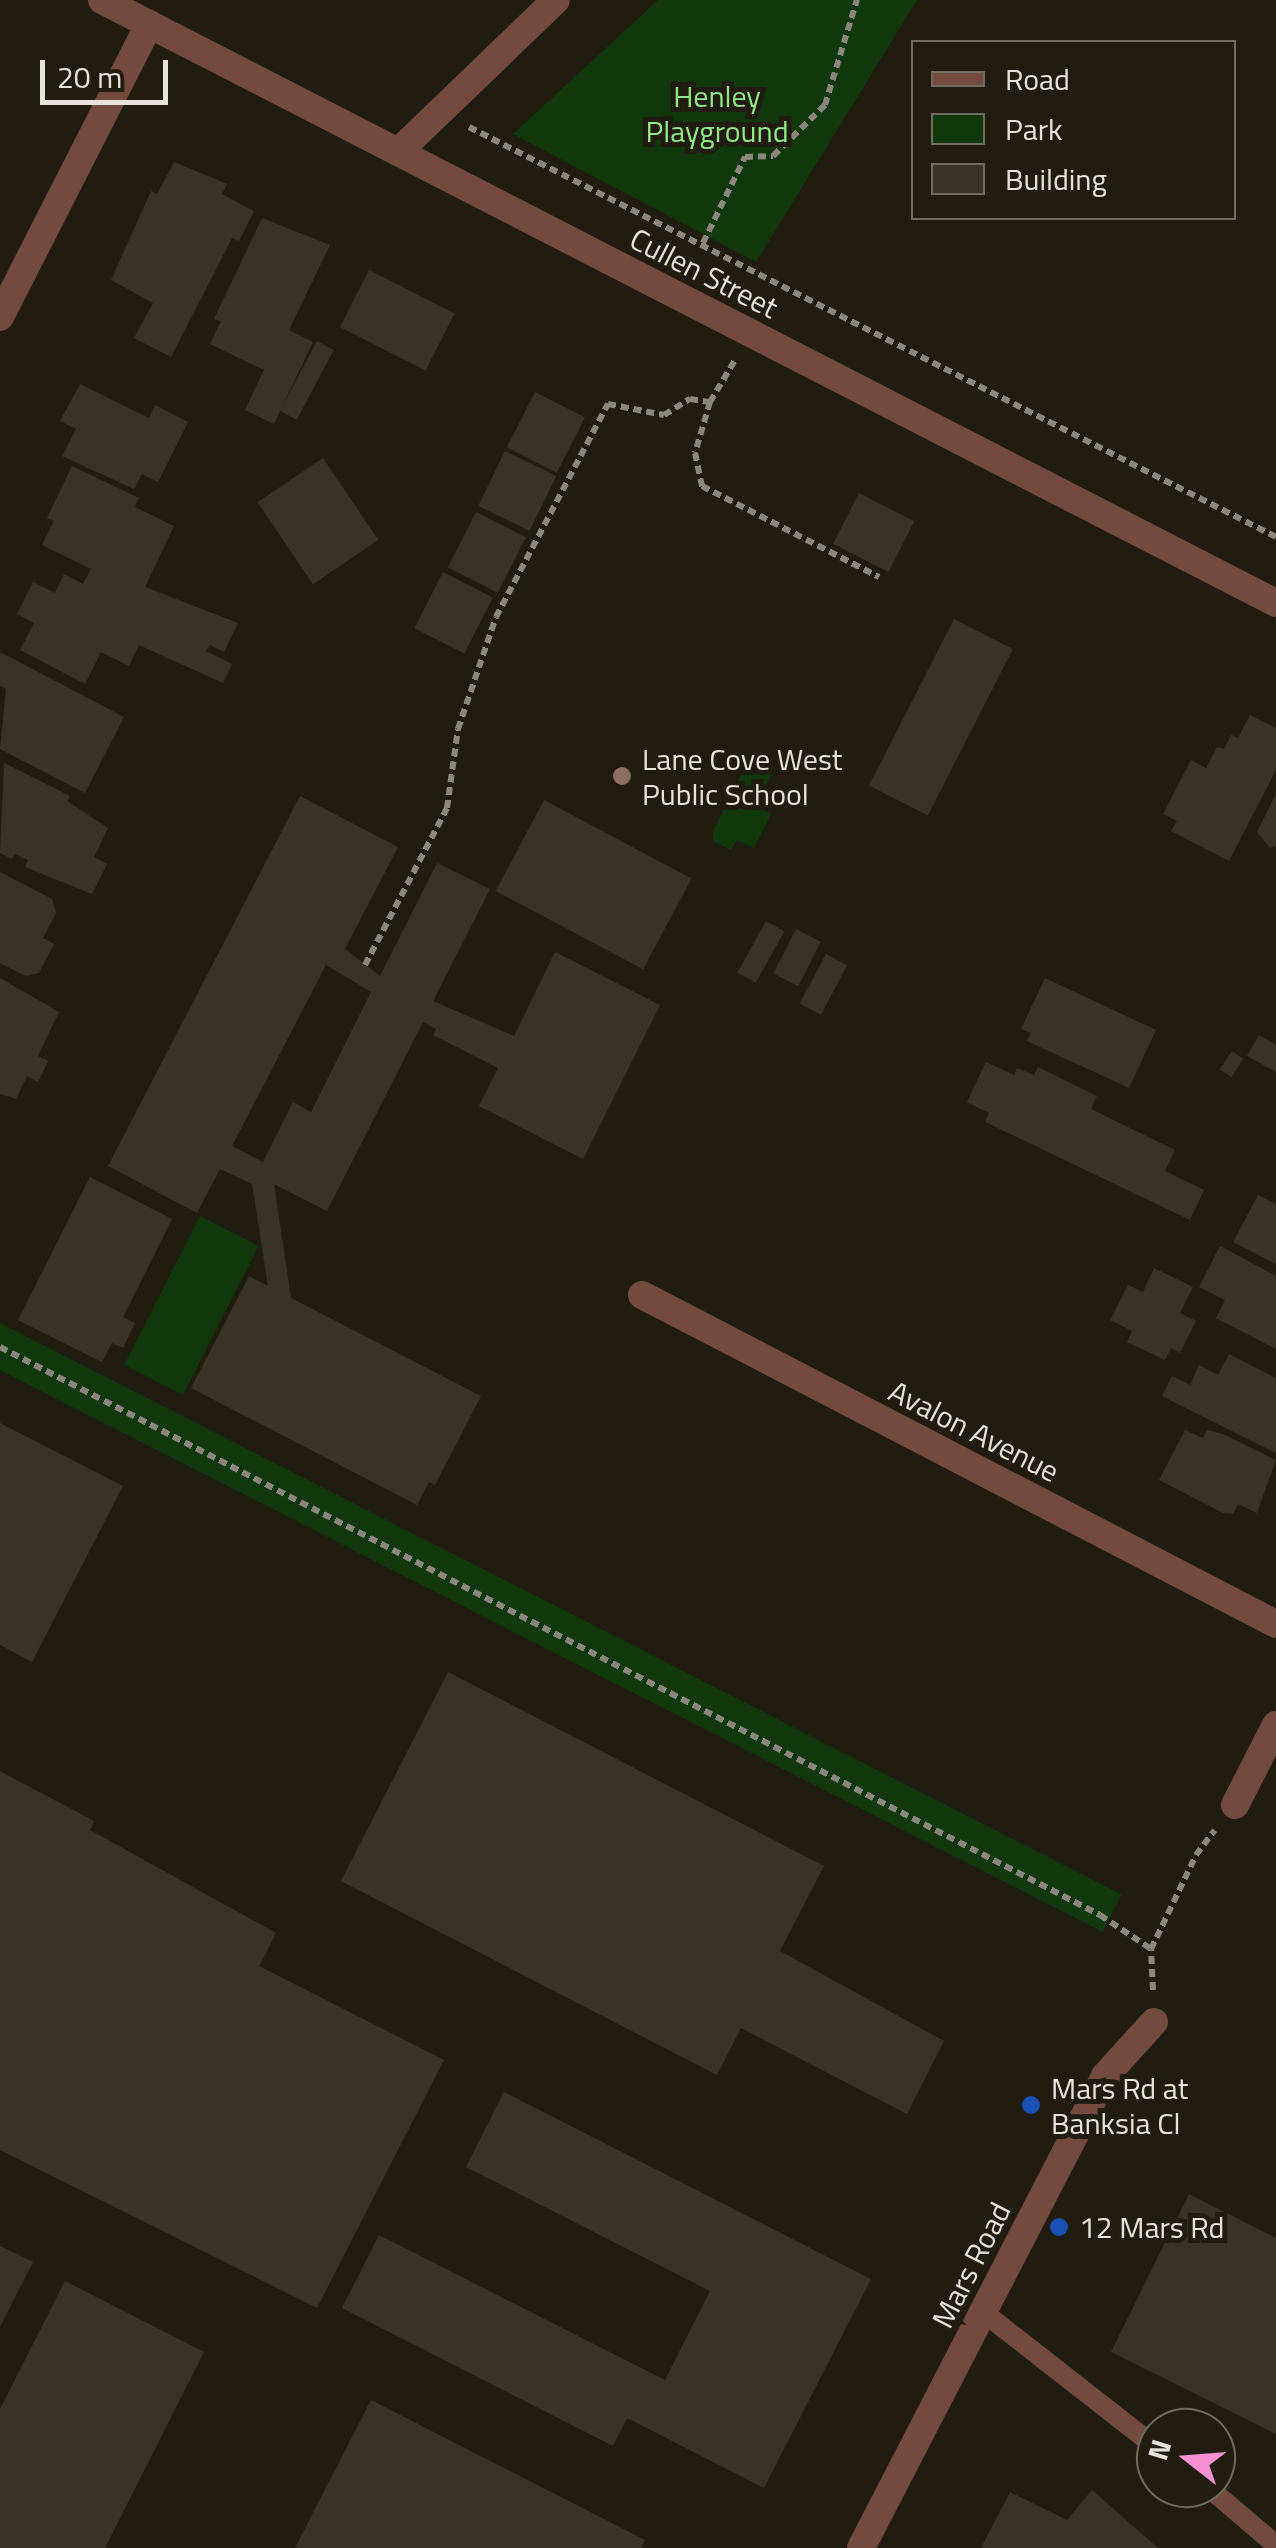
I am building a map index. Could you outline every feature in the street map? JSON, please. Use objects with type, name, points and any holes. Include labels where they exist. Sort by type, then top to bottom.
[{"type":"street","name":"Cullen Street","points":[[102,0],[1276,603]]},
{"type":"street","points":[[398,152],[556,0]]},
{"type":"street","points":[[0,317],[149,24]]},
{"type":"street","name":"Avalon Avenue","points":[[642,1295],[1276,1624]]},
{"type":"street","points":[[1234,1805],[1276,1725]]},
{"type":"street","name":"Mars Road","points":[[862,2548],[1105,2076],[1154,2022]]},
{"type":"lane","points":[[983,2312],[1136,2431]]},
{"type":"lane","points":[[1233,2508],[1276,2545]]},
{"type":"path","points":[[702,243],[745,157],[772,156],[824,106],[858,0]]},
{"type":"path","points":[[437,111],[1276,537]]},
{"type":"path","points":[[752,334],[710,402],[695,453],[702,486],[879,577]]},
{"type":"path","points":[[365,964],[448,808],[458,729],[496,617],[608,404],[664,415],[690,399],[710,402]]},
{"type":"path","points":[[0,1347],[1100,1916],[1151,1950]]},
{"type":"path","points":[[1154,2022],[1151,1950],[1196,1855],[1234,1805]]},
{"type":"green space","name":"Henley Playground","points":[[658,0],[917,0],[756,262],[513,134]]},
{"type":"green space","points":[[748,761],[772,773],[756,806],[771,814],[754,848],[737,840],[731,850],[713,841],[713,831]]},
{"type":"green space","points":[[200,1216],[259,1246],[183,1395],[124,1365]]},
{"type":"green space","points":[[0,1323],[1122,1895],[1103,1932],[0,1370]]},
{"type":"building","points":[[174,162],[227,184],[222,194],[254,211],[239,241],[232,238],[171,357],[134,338],[153,303],[111,280],[151,191],[157,194]]},
{"type":"building","points":[[262,218],[330,245],[289,330],[313,342],[274,424],[245,410],[264,370],[210,344],[221,321],[214,319]]},
{"type":"building","points":[[369,270],[455,314],[425,371],[340,327]]},
{"type":"building","points":[[317,341],[334,350],[297,420],[280,411]]},
{"type":"building","points":[[80,384],[149,418],[155,405],[188,422],[158,482],[142,474],[134,489],[62,456],[76,429],[60,421]]},
{"type":"building","points":[[535,392],[585,417],[557,473],[507,447]]},
{"type":"building","points":[[505,451],[556,476],[529,531],[478,506]]},
{"type":"building","points":[[323,458],[378,540],[313,584],[258,502]]},
{"type":"building","points":[[72,466],[139,498],[135,507],[174,526],[145,587],[238,623],[224,652],[210,645],[206,651],[232,664],[223,683],[139,645],[129,666],[101,652],[85,684],[20,650],[34,623],[17,614],[33,582],[55,593],[64,574],[83,584],[91,569],[42,545],[54,521],[47,518]]},
{"type":"building","points":[[859,493],[914,521],[888,572],[833,544]]},
{"type":"building","points":[[476,512],[526,537],[498,593],[448,567]]},
{"type":"building","points":[[443,572],[493,597],[464,654],[414,628]]},
{"type":"building","points":[[954,619],[1013,649],[928,816],[869,786]]},
{"type":"building","points":[[0,652],[124,717],[85,793],[0,749],[6,689],[0,686]]},
{"type":"building","points":[[1250,715],[1276,728],[1276,770],[1229,861],[1171,831],[1177,821],[1163,814],[1191,760],[1206,768],[1217,747],[1224,749],[1231,735],[1238,738]]},
{"type":"building","points":[[4,763],[70,796],[67,801],[108,828],[94,857],[107,864],[92,894],[25,867],[28,860],[15,854],[12,859],[0,853]]},
{"type":"building","points":[[1276,794],[1276,846],[1270,848],[1257,832]]},
{"type":"building","points":[[300,796],[398,847],[345,949],[380,976],[437,863],[490,889],[433,1001],[514,1036],[555,952],[660,1005],[583,1159],[479,1106],[498,1068],[433,1035],[436,1029],[423,1022],[327,1211],[274,1184],[291,1298],[481,1396],[435,1485],[429,1482],[417,1505],[191,1388],[249,1276],[268,1286],[252,1184],[220,1169],[197,1213],[108,1166]],"holes":[[[326,965],[371,992],[311,1112],[293,1102],[263,1162],[232,1146]]]},
{"type":"building","points":[[544,800],[691,878],[643,969],[496,891]]},
{"type":"building","points":[[0,872],[52,899],[56,913],[43,938],[54,944],[39,973],[26,976],[0,963]]},
{"type":"building","points":[[766,921],[784,931],[756,983],[737,973]]},
{"type":"building","points":[[796,929],[821,942],[798,986],[773,974]]},
{"type":"building","points":[[826,954],[847,965],[821,1015],[800,1003]]},
{"type":"building","points":[[0,978],[59,1012],[38,1056],[48,1061],[38,1082],[27,1076],[16,1099],[0,1094]]},
{"type":"building","points":[[1045,978],[1156,1030],[1129,1088],[1027,1041],[1031,1033],[1021,1029]]},
{"type":"building","points":[[1259,1035],[1276,1045],[1276,1072],[1247,1056]]},
{"type":"building","points":[[1232,1051],[1244,1059],[1231,1077],[1220,1069]]},
{"type":"building","points":[[986,1062],[1014,1075],[1017,1068],[1034,1075],[1038,1067],[1097,1096],[1091,1109],[1175,1150],[1165,1171],[1204,1190],[1190,1220],[985,1122],[989,1113],[967,1102]]},
{"type":"building","points":[[90,1177],[172,1219],[123,1317],[135,1323],[123,1348],[112,1343],[102,1362],[18,1320]]},
{"type":"building","points":[[1258,1195],[1276,1204],[1276,1264],[1233,1242]]},
{"type":"building","points":[[1220,1246],[1276,1276],[1276,1349],[1216,1318],[1225,1300],[1199,1287]]},
{"type":"building","points":[[1154,1268],[1193,1287],[1180,1313],[1196,1321],[1180,1353],[1171,1348],[1165,1360],[1127,1342],[1132,1331],[1110,1320],[1128,1285],[1143,1292]]},
{"type":"building","points":[[1229,1354],[1276,1378],[1276,1453],[1162,1396],[1172,1376],[1190,1385],[1199,1365],[1218,1375]]},
{"type":"building","points":[[0,1423],[123,1486],[32,1662],[0,1645]]},
{"type":"building","points":[[1185,1430],[1203,1438],[1207,1430],[1223,1434],[1276,1460],[1257,1513],[1238,1504],[1233,1514],[1223,1513],[1159,1480]]},
{"type":"building","points":[[448,1672],[824,1866],[780,1951],[944,2041],[907,2114],[741,2028],[717,2075],[341,1881]]},
{"type":"building","points":[[0,1771],[94,1821],[90,1830],[276,1933],[259,1966],[444,2060],[317,2308],[0,2150]]},
{"type":"building","points":[[504,2092],[871,2279],[764,2488],[627,2418],[613,2446],[342,2308],[379,2235],[665,2380],[710,2291],[466,2167]]},
{"type":"building","points":[[1189,2194],[1276,2238],[1276,2434],[1236,2414],[1236,2408],[1224,2408],[1111,2352]]},
{"type":"building","points":[[0,2246],[33,2262],[0,2327]]},
{"type":"building","points":[[65,2281],[204,2352],[105,2548],[0,2548],[0,2409]]},
{"type":"building","points":[[371,2400],[645,2540],[641,2548],[295,2548]]},
{"type":"building","points":[[1092,2490],[1158,2548],[981,2548],[1010,2492],[1067,2520]]},
{"type":"place","name":"Lane Cove West Public School","points":[[622,776]]},
{"type":"place","name":"Mars Rd at Banksia Cl","points":[[1031,2105]]},
{"type":"place","name":"12 Mars Rd","points":[[1059,2227]]}]
